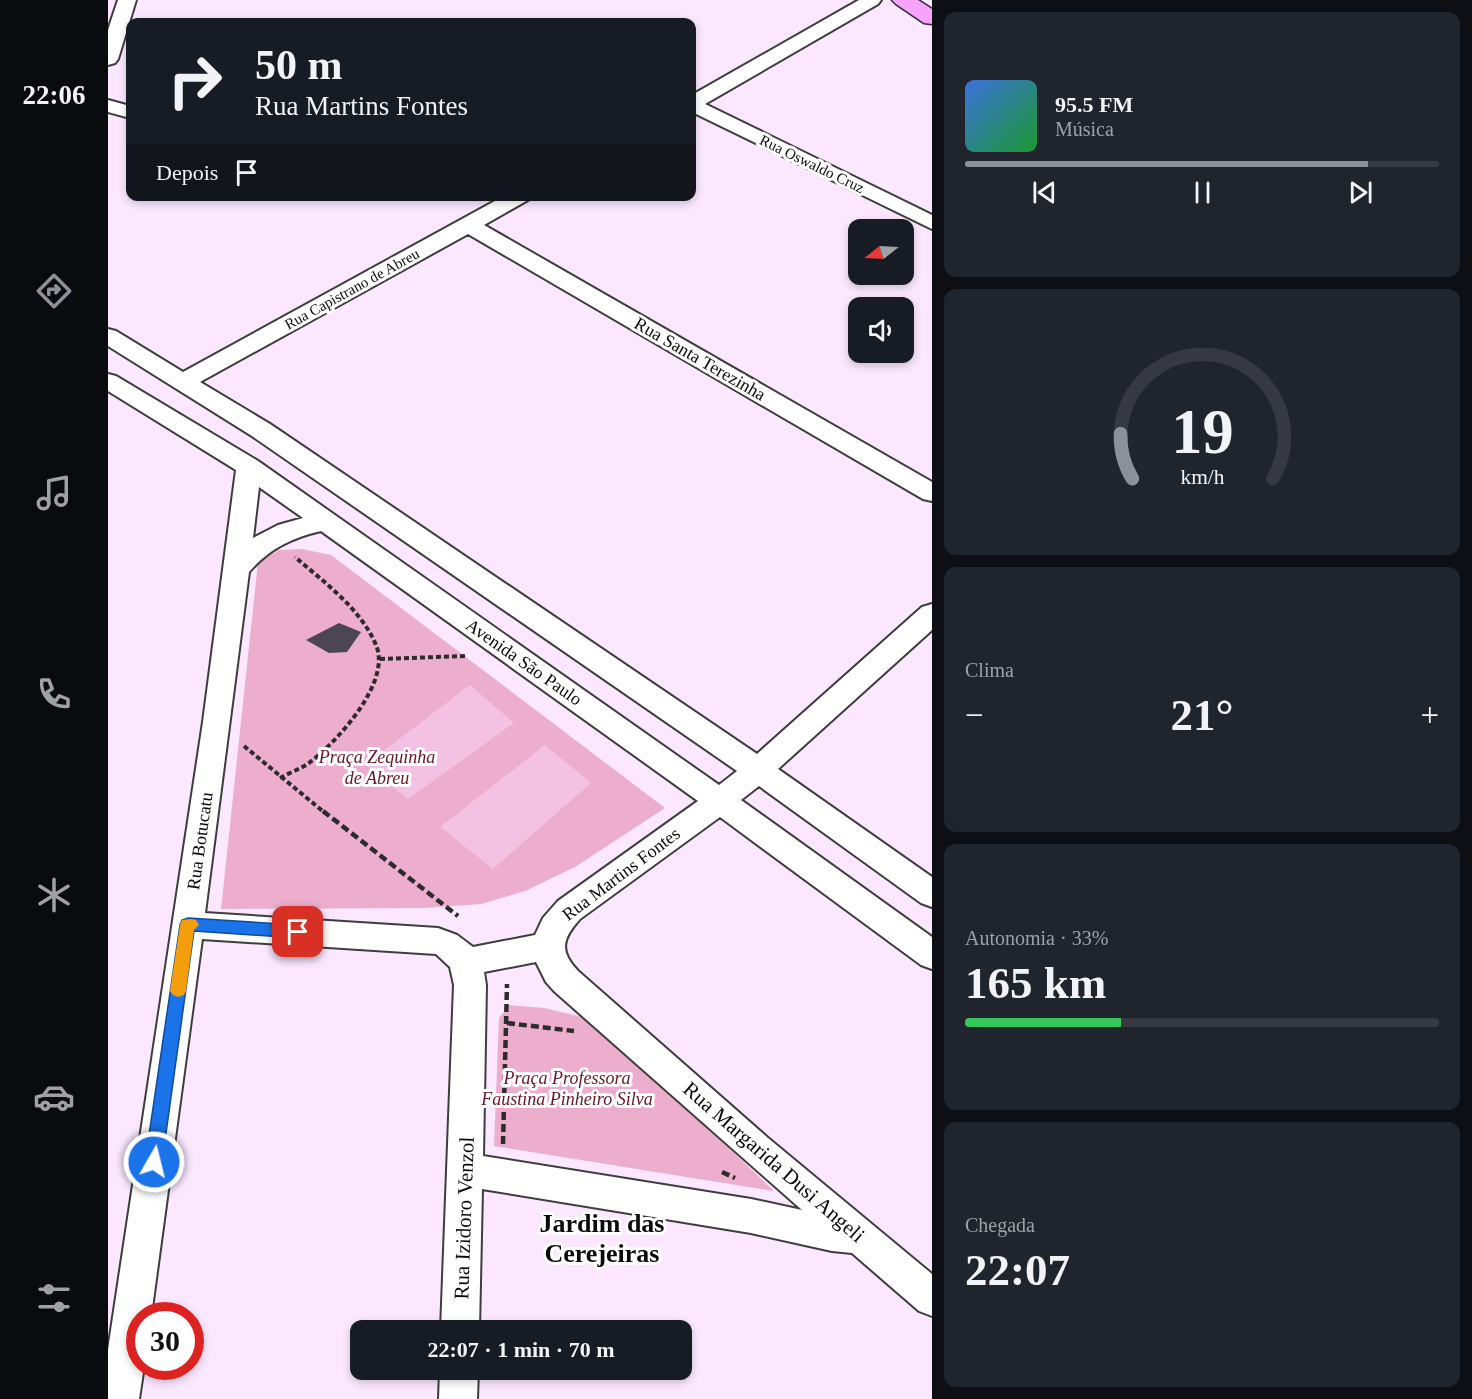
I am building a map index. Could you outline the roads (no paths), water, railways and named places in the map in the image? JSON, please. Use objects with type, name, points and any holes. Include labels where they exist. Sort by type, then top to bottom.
[{"type":"street","points":[[108,59],[127,0]]},
{"type":"street","points":[[696,102],[872,0]]},
{"type":"street","points":[[903,0],[932,18]]},
{"type":"street","points":[[927,0],[932,3]]},
{"type":"street","points":[[108,106],[126,111]]},
{"type":"street","name":"Rua Oswaldo Cruz","points":[[696,106],[932,223]]},
{"type":"street","name":"Rua Capistrano de Abreu","points":[[183,381],[512,201]]},
{"type":"street","name":"Rua Santa Terezinha","points":[[468,225],[932,493]]},
{"type":"street","points":[[108,336],[261,430],[928,885]]},
{"type":"street","name":"Avenida São Paulo","points":[[108,381],[249,467],[720,801],[932,955]]},
{"type":"street","name":"Rua Botucatu","points":[[120,1399],[217,722],[249,467]]},
{"type":"street","points":[[237,569],[252,550],[272,536],[326,521]]},
{"type":"street","name":"Rua Martins Fontes","points":[[549,946],[555,926],[569,910],[720,801],[758,770],[932,614]]},
{"type":"street","points":[[537,672],[570,642]]},
{"type":"street","points":[[188,925],[438,941],[454,948],[465,962],[549,946]]},
{"type":"street","name":"Rua Margarida Dusi Angeli","points":[[549,946],[552,962],[559,974],[932,1298]]},
{"type":"street","name":"Rua Izidoro Venzol","points":[[460,1320],[470,985],[465,962]]},
{"type":"street","points":[[465,1170],[751,1216],[832,1234],[861,1237]]},
{"type":"street","points":[[751,1216],[793,1204],[805,1189]]},
{"type":"street","points":[[458,1399],[459,1380]]},
{"type":"district","name":"Jardim das Cerejeiras","points":[[602,1238]]},
{"type":"park label","name":"Praça Zequinha de Abreu","points":[[377,768]]},
{"type":"park label","name":"Praça Professora Faustina Pinheiro Silva","points":[[567,1088]]}]
